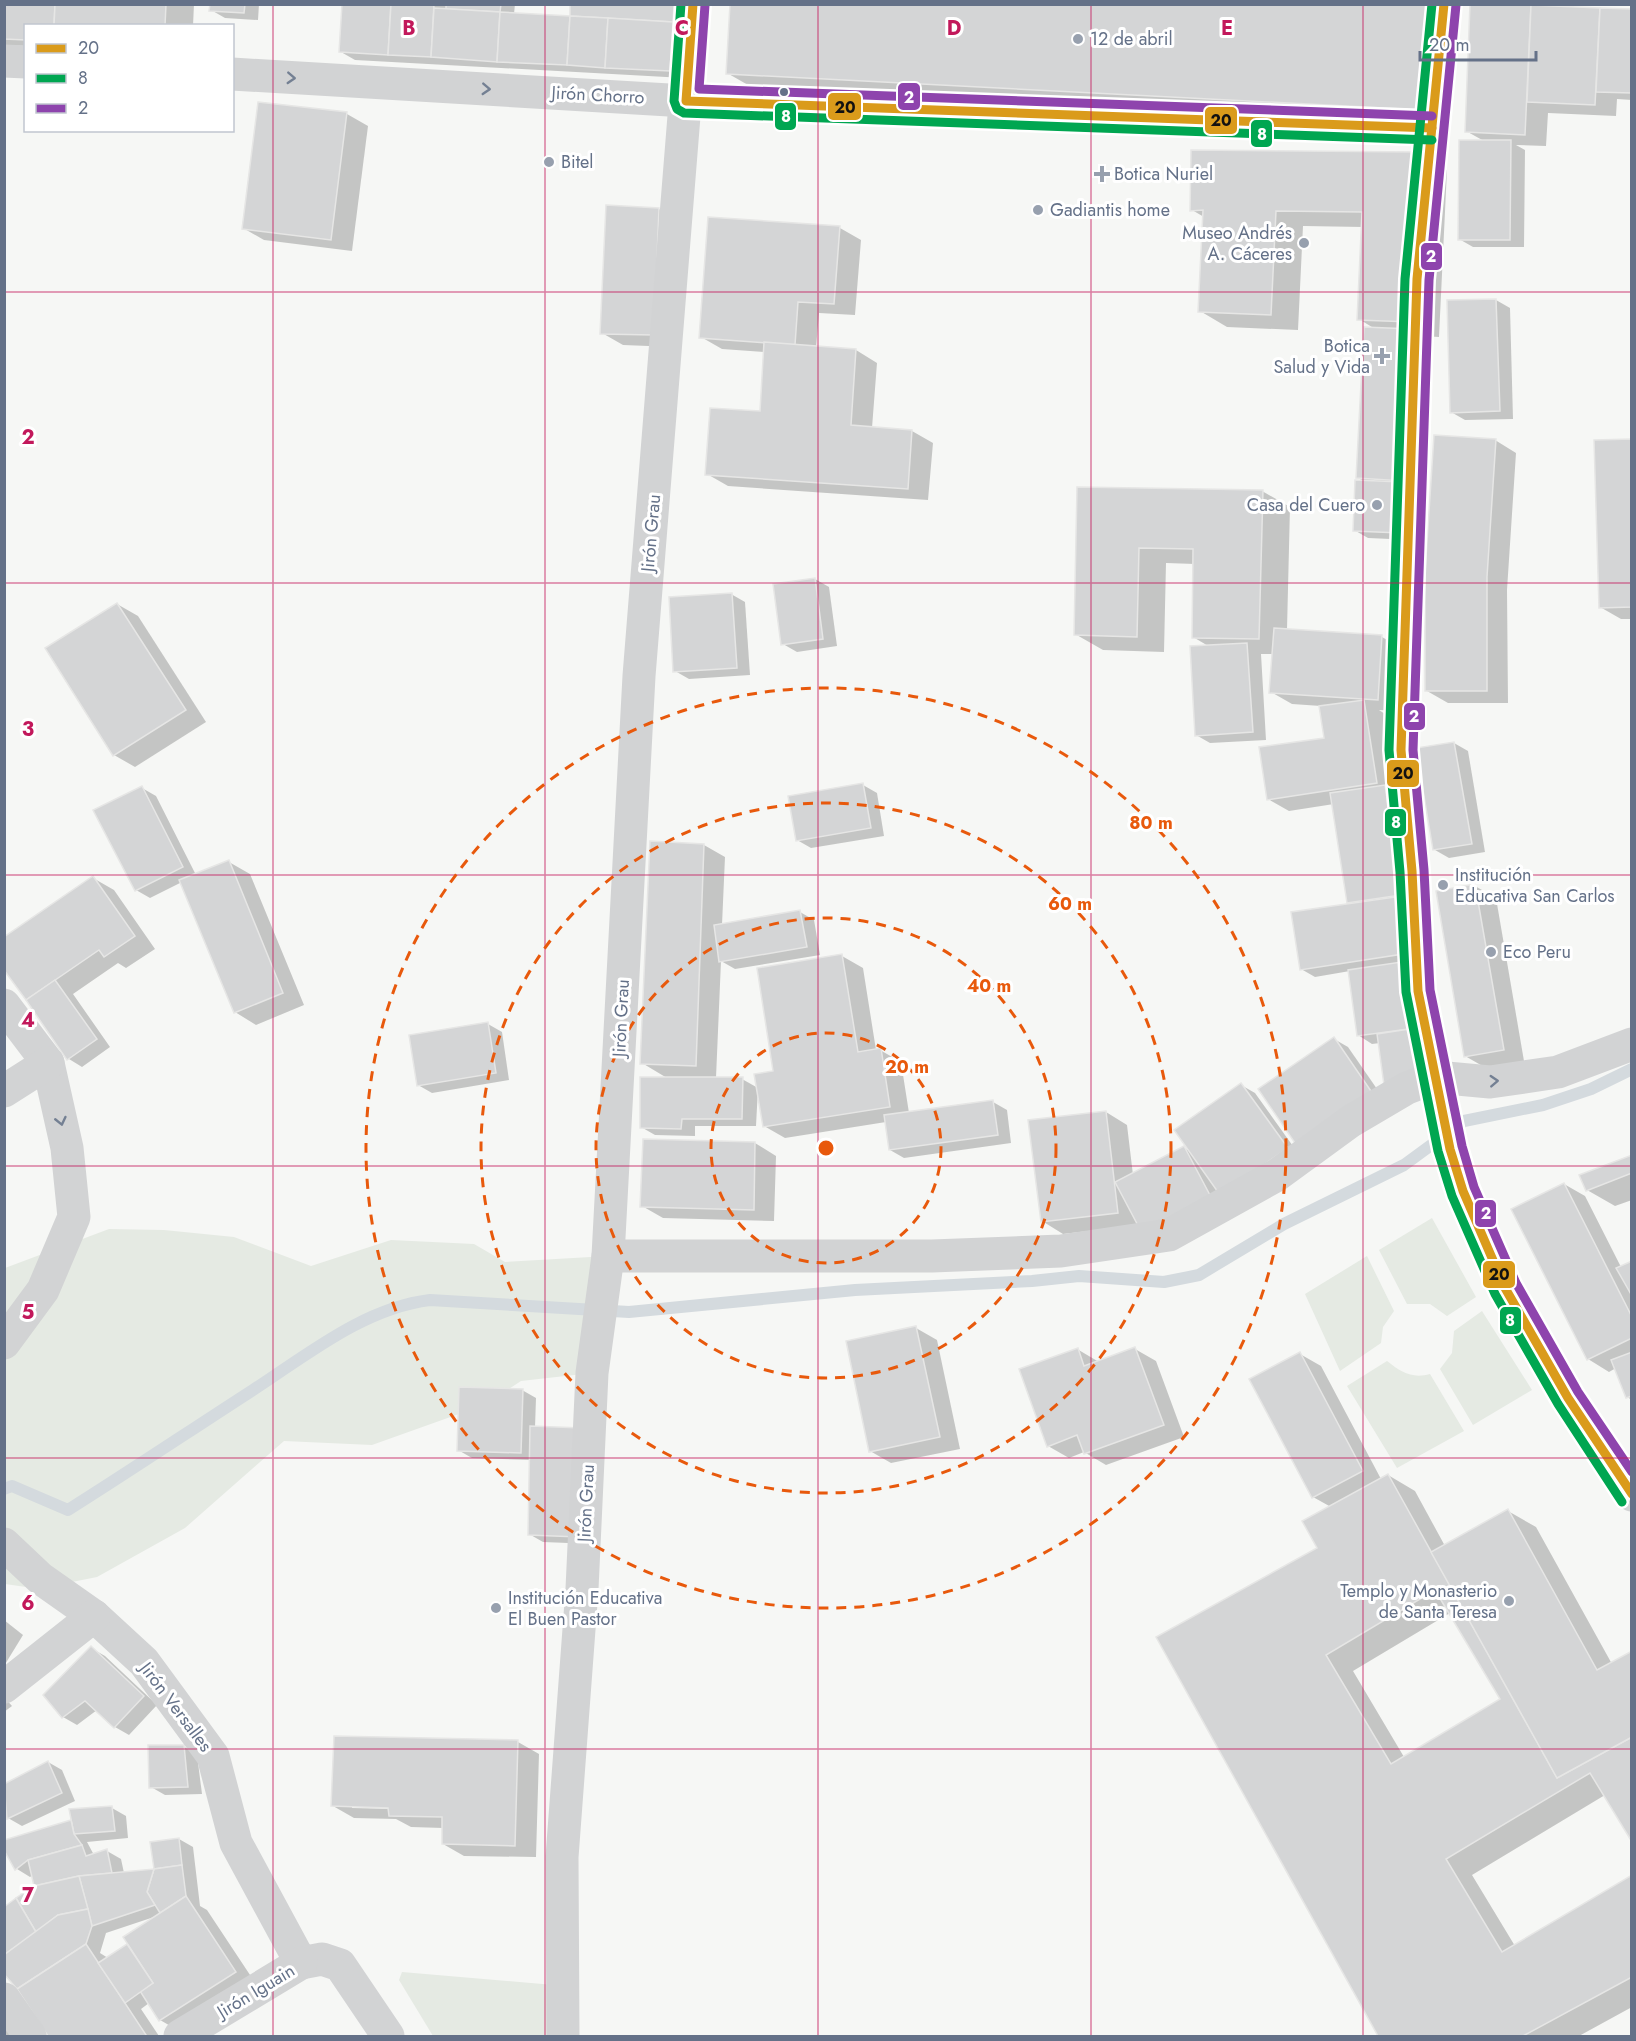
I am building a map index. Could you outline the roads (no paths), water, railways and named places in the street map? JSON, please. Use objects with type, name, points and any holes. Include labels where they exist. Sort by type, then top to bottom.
[{"type":"street","name":"Jirón Grau","points":[[562,2035],[562,1857],[582,1589],[591,1373],[608,1256],[639,676],[693,4]]},
{"type":"street","points":[[1443,4],[1417,279],[1401,750],[1412,871],[1418,991],[1448,1139],[1463,1191],[1505,1288],[1568,1398],[1632,1495]]},
{"type":"street","points":[[4,61],[24,62]]},
{"type":"street","name":"Jirón Chorro","points":[[234,74],[686,100],[1432,128]]},
{"type":"street","points":[[4,1005],[48,1064],[67,1148],[74,1217],[44,1290],[4,1343]]},
{"type":"street","points":[[608,1256],[932,1256],[1061,1251],[1169,1235],[1277,1175],[1351,1121],[1407,1088],[1437,1082],[1490,1082],[1521,1079],[1557,1072],[1632,1044]]},
{"type":"street","points":[[4,1090],[48,1064]]},
{"type":"street","name":"Jirón Versalles","points":[[4,1544],[40,1578],[94,1616],[144,1662],[213,1756],[236,1844],[311,1961]]},
{"type":"street","points":[[4,1687],[94,1616]]},
{"type":"street","points":[[311,1961],[340,1965],[388,2037]]},
{"type":"street","name":"Jirón Iguain","points":[[180,2037],[311,1961]]},
{"type":"street","points":[[4,1999],[30,2037]]},
{"type":"waterway","points":[[4,1489],[12,1486],[68,1510],[337,1335],[382,1313],[430,1300],[629,1312],[855,1290],[1032,1281],[1079,1276],[1164,1282],[1199,1275],[1284,1224],[1404,1165],[1464,1121],[1543,1105],[1591,1089],[1632,1069]]},
{"type":"place","name":"12 de abril","points":[[1078,39]]},
{"type":"place","name":"Bitel","points":[[549,162]]},
{"type":"place","name":"Botica Nuriel","points":[[1102,174]]},
{"type":"place","name":"Gadiantis home","points":[[1038,210]]},
{"type":"place","name":"Museo Andrés A. Cáceres","points":[[1304,243]]},
{"type":"place","name":"Botica Salud y Vida","points":[[1382,356]]},
{"type":"place","name":"Casa del Cuero","points":[[1377,505]]},
{"type":"place","name":"Institución Educativa San Carlos","points":[[1443,885]]},
{"type":"place","name":"Eco Peru","points":[[1491,952]]},
{"type":"place","name":"Templo y Monasterio de Santa Teresa","points":[[1509,1601]]},
{"type":"place","name":"Institución Educativa El Buen Pastor","points":[[496,1608]]}]
